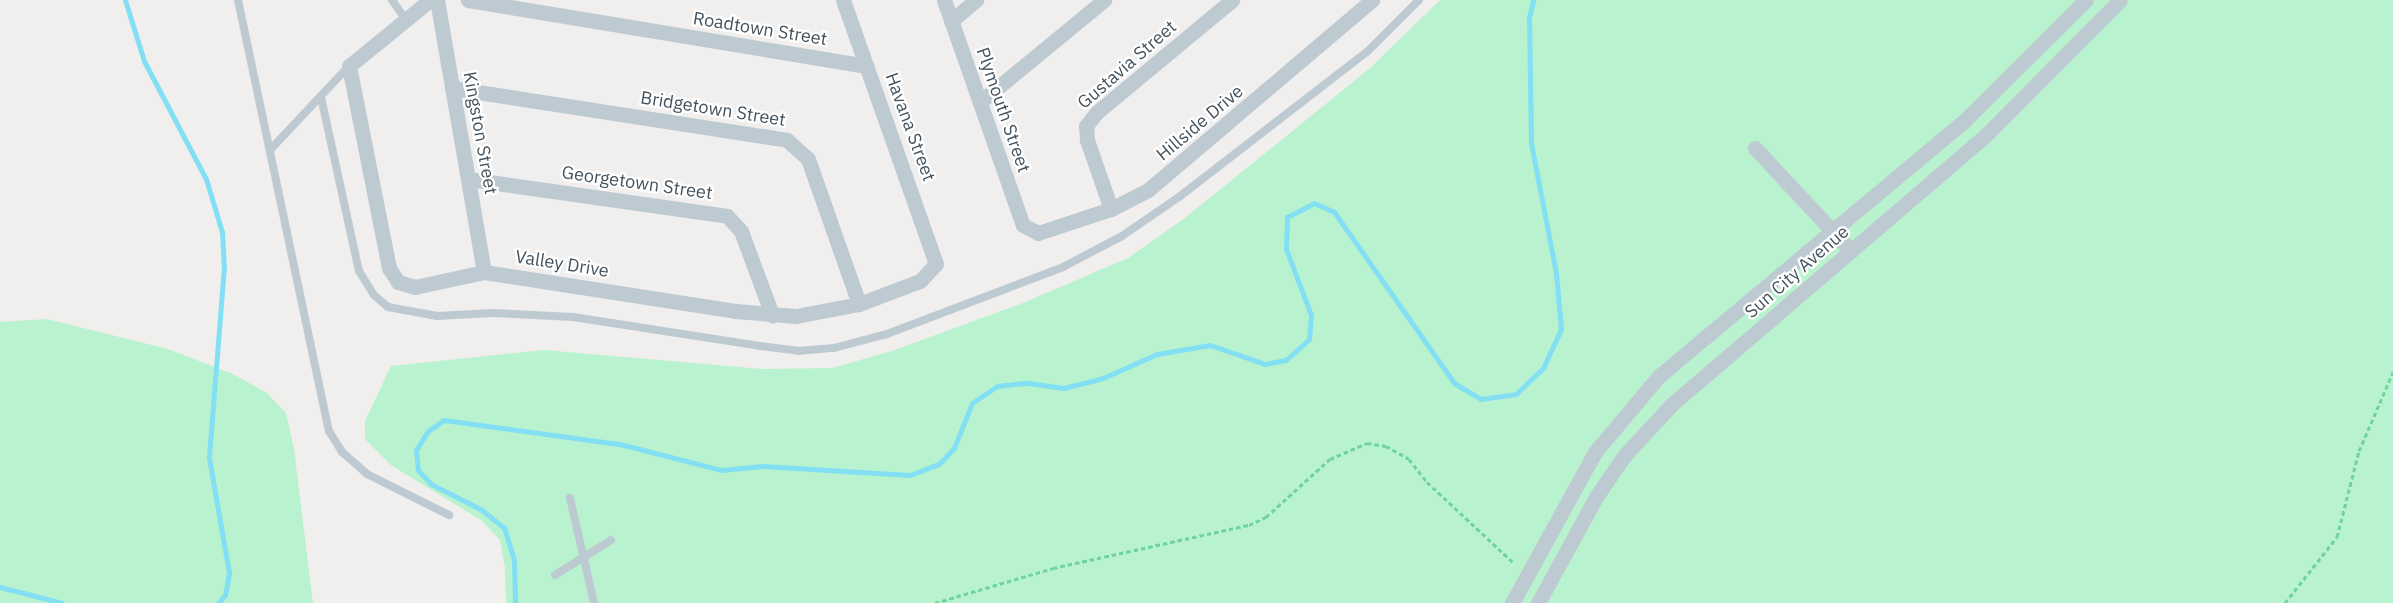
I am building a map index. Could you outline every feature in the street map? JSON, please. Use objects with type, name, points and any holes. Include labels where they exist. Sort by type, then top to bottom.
[{"type":"street","points":[[349,66],[430,0]]},
{"type":"street","name":"Kingston Street","points":[[437,0],[484,272]]},
{"type":"street","name":"Roadtown Street","points":[[468,0],[867,66]]},
{"type":"street","name":"Havana Street","points":[[843,0],[934,252],[934,269]]},
{"type":"street","name":"Plymouth Street","points":[[944,0],[1021,219],[1029,231]]},
{"type":"street","points":[[951,21],[976,0]]},
{"type":"street","points":[[980,102],[1104,0]]},
{"type":"street","name":"Gustavia Street","points":[[1111,209],[1087,140],[1086,126],[1096,113],[1232,0]]},
{"type":"street","name":"Hillside Drive","points":[[1029,231],[1044,233],[1111,209],[1165,178],[1372,0]]},
{"type":"street","name":"Sun City Avenue","points":[[1512,603],[1594,452],[1659,376],[1966,118],[2086,0]]},
{"type":"street","name":"Sun City Avenue","points":[[1538,603],[1596,497],[1624,456],[1671,405],[1983,138],[2120,0]]},
{"type":"street","name":"Valley Drive","points":[[349,66],[393,277],[405,287],[415,287],[484,272],[772,315],[818,314],[859,304],[920,281],[934,269]]},
{"type":"street","name":"Bridgetown Street","points":[[452,88],[778,137],[796,144],[808,159],[859,304]]},
{"type":"street","points":[[1755,148],[1851,251]]},
{"type":"street","name":"Georgetown Street","points":[[468,179],[727,216],[741,231],[772,315]]},
{"type":"lane","points":[[238,0],[329,431],[342,452],[367,474],[449,515]]},
{"type":"lane","points":[[392,0],[406,20]]},
{"type":"lane","points":[[321,97],[359,271],[374,295],[388,307],[437,316],[493,313],[573,317],[798,351],[834,348],[887,334],[1063,267],[1122,236],[1179,197],[1368,51],[1419,0]]},
{"type":"lane","points":[[270,150],[349,66]]},
{"type":"lane","points":[[570,498],[594,603]]},
{"type":"lane","points":[[555,575],[585,560],[611,540]]},
{"type":"path","points":[[2285,603],[2337,537],[2359,451],[2393,372]]},
{"type":"path","points":[[935,603],[1053,568],[1249,525],[1266,517],[1330,459],[1367,443],[1386,446],[1409,459],[1427,482],[1527,575]]},
{"type":"green space","points":[[1440,0],[2393,0],[2393,603],[506,603],[505,568],[500,540],[481,520],[392,466],[365,439],[365,421],[391,366],[544,350],[762,369],[832,368],[892,351],[1023,303],[1128,258],[1185,218],[1369,69]]},
{"type":"green space","points":[[47,319],[168,349],[233,374],[267,393],[286,413],[294,449],[313,603],[0,603],[0,322]]},
{"type":"waterway","points":[[125,0],[144,61],[206,179],[222,232],[224,266],[209,458],[229,573],[225,595],[218,603]]},
{"type":"waterway","points":[[515,603],[514,560],[504,528],[482,510],[431,484],[418,470],[416,450],[428,431],[444,420],[620,444],[721,470],[763,466],[910,475],[939,464],[954,448],[972,403],[997,386],[1028,383],[1064,388],[1103,378],[1157,354],[1210,345],[1265,364],[1286,360],[1309,339],[1311,315],[1286,249],[1287,217],[1314,203],[1334,212],[1454,383],[1481,399],[1516,394],[1543,368],[1561,329],[1556,273],[1531,143],[1529,18],[1533,0]]},
{"type":"waterway","points":[[0,587],[62,603]]}]
